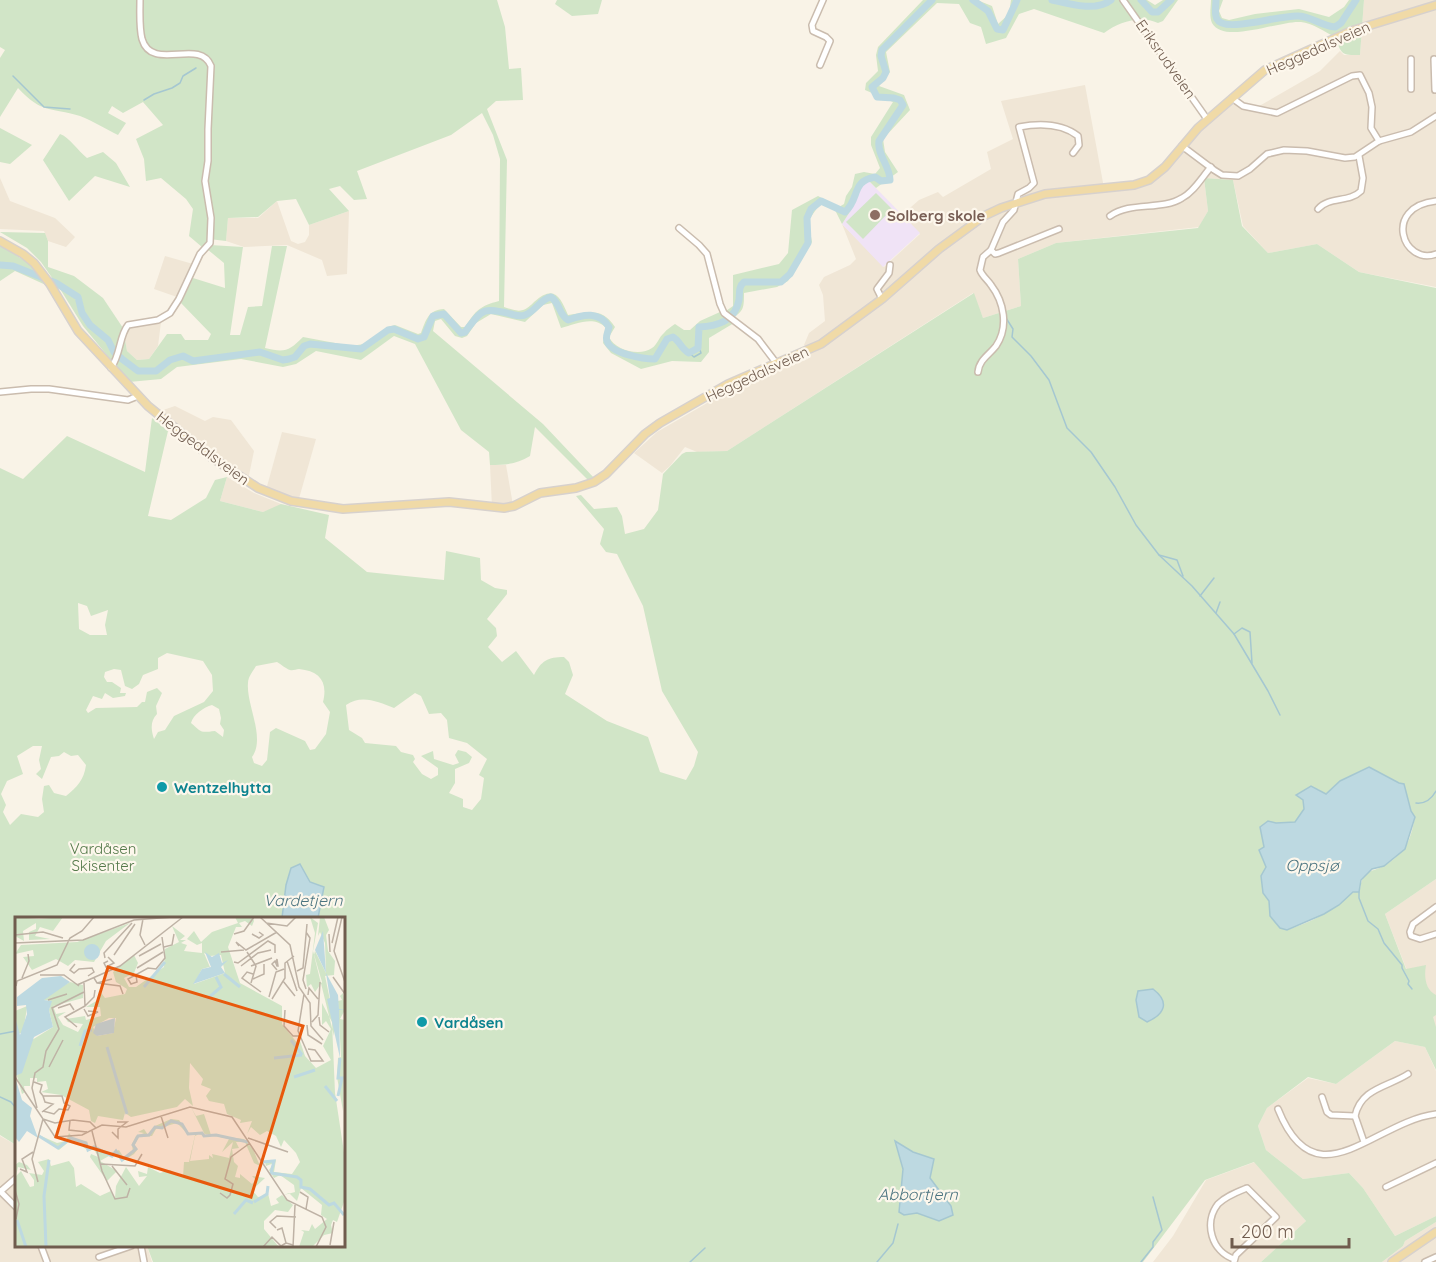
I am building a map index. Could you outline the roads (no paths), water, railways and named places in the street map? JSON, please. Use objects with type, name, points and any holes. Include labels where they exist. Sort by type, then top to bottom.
[{"type":"main road","name":"Heggedalsveien","points":[[0,241],[29,258],[46,278],[78,331],[138,396],[163,419],[227,469],[251,484],[282,499],[343,509],[449,502],[499,509],[514,506],[540,493],[576,488],[594,482],[606,474],[645,434],[660,423],[728,385],[821,344],[882,299],[947,242],[984,216],[1015,203],[1054,192],[1142,183],[1157,174],[1207,119],[1265,70],[1366,25],[1436,4]]},
{"type":"main road","points":[[1392,1262],[1436,1232]]},
{"type":"street","points":[[111,368],[118,356],[124,331],[128,325],[158,320],[165,317],[175,307],[200,254],[210,243],[211,208],[206,181],[212,66],[207,58],[200,55],[161,55],[147,48],[142,38],[140,0]]},
{"type":"street","points":[[820,64],[830,41],[813,31],[812,25],[824,0]]},
{"type":"street","name":"Eriksrudveien","points":[[1123,0],[1207,119]]},
{"type":"street","points":[[1411,58],[1411,89]]},
{"type":"street","points":[[1434,59],[1435,90]]},
{"type":"street","points":[[1232,98],[1243,106],[1277,113],[1352,76],[1360,75],[1369,93],[1371,128],[1379,141]]},
{"type":"street","points":[[1182,146],[1222,175],[1238,176],[1267,154],[1284,150],[1307,150],[1345,158],[1359,156],[1379,141],[1411,132],[1436,117]]},
{"type":"street","points":[[978,372],[980,364],[1001,338],[1004,324],[996,293],[980,270],[983,257],[991,250],[1003,222],[1014,210],[1018,194],[1034,183],[1019,127],[1047,125],[1064,128],[1078,136],[1079,145],[1073,153]]},
{"type":"street","points":[[1318,209],[1326,203],[1353,198],[1361,191],[1363,178],[1359,156]]},
{"type":"street","points":[[1110,216],[1123,209],[1179,200],[1211,167]]},
{"type":"street","points":[[1436,201],[1418,205],[1410,210],[1405,216],[1404,229],[1407,244],[1411,249],[1423,256],[1436,254]]},
{"type":"street","points":[[679,228],[707,255],[720,304],[729,318],[758,339],[777,364]]},
{"type":"street","points":[[991,250],[995,254],[999,253],[1059,230]]},
{"type":"street","points":[[882,299],[877,289],[889,273],[890,266]]},
{"type":"street","points":[[0,392],[31,388],[128,400],[138,396]]},
{"type":"street","points":[[1436,907],[1413,924],[1410,932],[1415,939],[1436,934]]},
{"type":"street","points":[[1364,1142],[1355,1116],[1365,1095],[1408,1074]]},
{"type":"street","points":[[1322,1097],[1331,1116],[1355,1116]]},
{"type":"street","points":[[1278,1109],[1293,1140],[1302,1148],[1314,1153],[1337,1154],[1412,1120],[1436,1114]]},
{"type":"street","points":[[1386,1187],[1436,1163]]},
{"type":"street","points":[[15,1179],[0,1191],[15,1207]]},
{"type":"street","points":[[1247,1188],[1276,1217],[1236,1255],[1234,1261],[1219,1251],[1214,1243],[1211,1231],[1212,1218],[1219,1204],[1226,1197],[1247,1188]]},
{"type":"street","points":[[42,1247],[47,1262]]},
{"type":"street","points":[[99,1257],[125,1247]]},
{"type":"street","points":[[141,1247],[144,1262]]},
{"type":"street","points":[[1425,1262],[1436,1257]]},
{"type":"water","name":"Oppsjø","points":[[1369,767],[1404,784],[1411,811],[1415,817],[1405,849],[1384,866],[1372,869],[1361,880],[1359,892],[1353,892],[1339,905],[1287,930],[1280,928],[1270,916],[1269,901],[1263,893],[1261,876],[1266,867],[1259,850],[1264,847],[1260,827],[1268,821],[1295,822],[1304,809],[1303,800],[1296,795],[1311,786],[1326,794],[1340,781]]},
{"type":"water","name":"Vardetjern","points":[[300,864],[310,882],[324,887],[318,917],[282,917],[286,885],[291,868]]},
{"type":"water","points":[[1153,989],[1162,999],[1163,1007],[1158,1015],[1147,1022],[1139,1017],[1136,1000],[1138,991]]},
{"type":"water","name":"Abbortjern","points":[[895,1141],[913,1152],[934,1159],[930,1178],[951,1206],[953,1215],[939,1221],[917,1213],[904,1215],[899,1212],[903,1169]]},
{"type":"waterway","points":[[0,265],[13,266],[56,283],[78,297],[82,313],[90,325],[108,340],[114,352],[138,371],[156,371],[170,360],[183,356],[193,361],[260,352],[283,360],[295,357],[304,346],[310,344],[361,349],[388,330],[394,329],[418,339],[424,337],[433,316],[444,314],[461,333],[465,332],[484,312],[494,311],[523,316],[551,297],[568,320],[585,315],[601,318],[609,327],[607,341],[610,346],[621,352],[636,357],[655,359],[667,339],[673,337],[689,353],[698,348],[699,327],[719,324],[734,313],[739,300],[740,288],[744,282],[781,282],[790,274],[808,243],[807,218],[811,209],[821,201],[845,212],[853,202],[862,182],[875,177],[881,181],[890,180],[879,141],[903,105],[900,100],[894,98],[877,97],[872,87],[883,78],[886,72],[881,56],[882,50],[932,0]]},
{"type":"waterway","points":[[973,0],[988,11],[997,29],[1003,30],[1017,0]]},
{"type":"waterway","points":[[1052,0],[1090,6],[1098,6],[1111,0]]},
{"type":"waterway","points":[[1141,0],[1152,12],[1158,12],[1171,0]]},
{"type":"waterway","points":[[1216,0],[1217,19],[1230,25],[1299,16],[1335,27],[1341,23],[1356,0]]},
{"type":"waterway","points":[[144,100],[172,88],[180,83],[183,76],[196,68]]},
{"type":"waterway","points":[[13,76],[44,107],[70,109]]},
{"type":"waterway","points":[[1006,318],[1013,329],[1012,337],[1031,356],[1049,380],[1067,428],[1091,452],[1115,487],[1136,525],[1159,555],[1192,586],[1234,634],[1280,715]]},
{"type":"waterway","points":[[689,353],[694,357],[701,353],[698,344]]},
{"type":"waterway","points":[[1159,555],[1177,560],[1183,576]]},
{"type":"waterway","points":[[1200,596],[1214,578]]},
{"type":"waterway","points":[[1216,613],[1220,602]]},
{"type":"waterway","points":[[1234,634],[1242,628],[1250,632],[1252,663]]},
{"type":"waterway","points":[[1416,803],[1428,800],[1436,791]]},
{"type":"waterway","points":[[1359,892],[1368,921],[1378,929],[1384,943],[1402,965],[1412,989]]},
{"type":"waterway","points":[[0,1034],[15,1031]]},
{"type":"waterway","points":[[0,1097],[11,1102],[15,1107]]},
{"type":"waterway","points":[[1141,1262],[1153,1247],[1153,1242],[1162,1230],[1153,1197]]},
{"type":"waterway","points":[[877,1262],[893,1243],[898,1224]]},
{"type":"waterway","points":[[690,1262],[705,1248]]},
{"type":"place","name":"Solberg skole","points":[[875,215]]},
{"type":"place","name":"Wentzelhytta","points":[[162,787]]},
{"type":"place","name":"Vardåsen","points":[[422,1022]]},
{"type":"park label","name":"Vardåsen Skisenter","points":[[103,856]]}]
